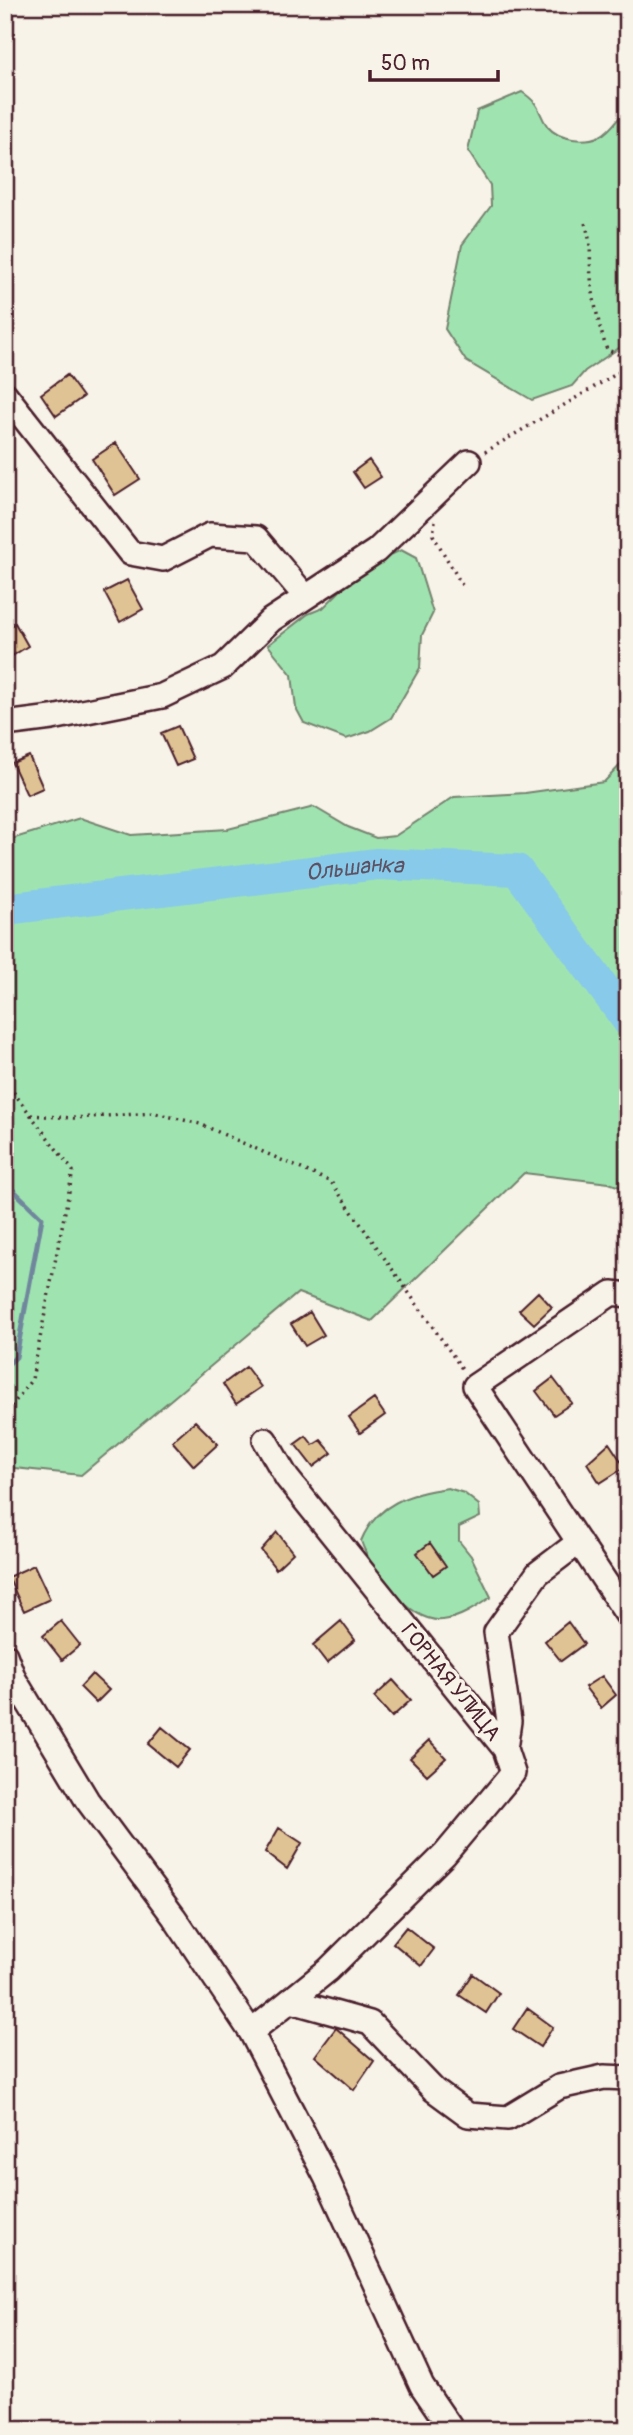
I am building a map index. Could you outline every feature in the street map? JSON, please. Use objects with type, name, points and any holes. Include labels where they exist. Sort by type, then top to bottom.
[{"type":"street","points":[[5,394],[130,553],[163,559],[210,535],[256,538],[305,596]]},
{"type":"street","points":[[5,724],[52,718],[162,696],[223,667],[271,620],[376,551],[469,462]]},
{"type":"street","points":[[628,1295],[612,1293],[475,1385],[628,1616]]},
{"type":"street","name":"ГОРНАЯ УЛИЦА","points":[[251,2032],[328,1970],[445,1854],[513,1773],[505,1749],[287,1478],[265,1440]]},
{"type":"street","points":[[505,1749],[509,1721],[496,1632],[538,1573],[579,1542]]},
{"type":"street","points":[[5,1655],[14,1679],[87,1800],[174,1917],[251,2032],[326,2177],[422,2386],[452,2430]]},
{"type":"street","points":[[291,2001],[370,2023],[434,2090],[468,2115],[508,2118],[559,2087],[604,2077],[628,2078]]},
{"type":"path","points":[[584,223],[593,246],[591,274],[602,337],[607,350],[628,358]]},
{"type":"path","points":[[469,462],[628,367]]},
{"type":"path","points":[[436,513],[433,535],[462,585]]},
{"type":"path","points":[[5,1081],[73,1171],[32,1379],[5,1415]]},
{"type":"path","points":[[31,1115],[73,1118],[155,1113],[200,1124],[331,1182],[475,1385]]},
{"type":"green space","points":[[522,92],[536,105],[548,127],[559,135],[572,139],[600,136],[608,131],[628,108],[628,342],[585,371],[572,386],[532,400],[466,361],[445,329],[462,245],[491,206],[490,185],[468,151],[477,111]]},
{"type":"green space","points":[[401,550],[416,558],[433,613],[422,635],[420,668],[391,718],[370,731],[346,739],[304,723],[296,708],[292,675],[268,645],[308,614],[323,608],[363,568]]},
{"type":"green space","points":[[628,757],[628,1190],[609,1183],[524,1173],[372,1321],[298,1293],[81,1475],[5,1467],[5,841],[80,818],[131,835],[228,829],[314,807],[348,827],[376,838],[395,836],[454,797],[525,793],[604,782]]},
{"type":"green space","points":[[448,1488],[464,1493],[479,1505],[480,1517],[459,1527],[459,1541],[471,1556],[491,1597],[462,1615],[442,1620],[429,1619],[417,1613],[392,1592],[373,1565],[361,1541],[367,1528],[385,1509],[396,1502],[420,1493]]},
{"type":"building","points":[[67,375],[83,397],[56,416],[41,394]]},
{"type":"building","points":[[116,443],[140,479],[115,495],[92,459]]},
{"type":"building","points":[[369,460],[381,477],[364,488],[353,472]]},
{"type":"building","points":[[127,580],[143,609],[120,622],[104,592]]},
{"type":"building","points":[[15,623],[28,646],[12,656],[5,644],[5,628]]},
{"type":"building","points":[[178,726],[193,759],[176,766],[161,733]]},
{"type":"building","points":[[29,756],[43,788],[27,795],[12,763]]},
{"type":"building","points":[[538,1292],[552,1307],[534,1324],[519,1310]]},
{"type":"building","points":[[310,1312],[324,1335],[305,1346],[291,1324]]},
{"type":"building","points":[[246,1367],[261,1387],[236,1404],[223,1384]]},
{"type":"building","points":[[553,1378],[572,1403],[554,1415],[536,1391]]},
{"type":"building","points":[[374,1399],[385,1415],[360,1433],[349,1417]]},
{"type":"building","points":[[195,1421],[218,1444],[194,1466],[172,1441]]},
{"type":"building","points":[[306,1436],[313,1445],[321,1440],[332,1453],[313,1467],[295,1444]]},
{"type":"building","points":[[609,1443],[625,1467],[600,1483],[587,1463]]},
{"type":"building","points":[[277,1532],[293,1553],[276,1569],[261,1550]]},
{"type":"building","points":[[430,1543],[446,1566],[433,1575],[417,1553]]},
{"type":"building","points":[[34,1565],[50,1599],[24,1611],[8,1577]]},
{"type":"building","points":[[61,1621],[80,1645],[62,1660],[43,1636]]},
{"type":"building","points":[[341,1621],[355,1640],[327,1663],[313,1645]]},
{"type":"building","points":[[568,1622],[584,1644],[561,1661],[545,1641]]},
{"type":"building","points":[[92,1674],[109,1690],[96,1703],[80,1687]]},
{"type":"building","points":[[602,1676],[616,1695],[601,1708],[585,1687]]},
{"type":"building","points":[[393,1680],[411,1700],[392,1717],[374,1697]]},
{"type":"building","points":[[162,1727],[190,1750],[176,1767],[148,1744]]},
{"type":"building","points":[[429,1740],[446,1758],[427,1775],[410,1758]]},
{"type":"building","points":[[279,1828],[302,1843],[287,1869],[265,1852]]},
{"type":"building","points":[[406,1927],[434,1949],[421,1966],[393,1943]]},
{"type":"building","points":[[473,1974],[499,1993],[486,2013],[459,1995]]},
{"type":"building","points":[[527,2008],[553,2027],[540,2047],[513,2029]]},
{"type":"building","points":[[336,2028],[374,2061],[354,2090],[315,2056]]},
{"type":"waterway","name":"Ольшанка","points":[[5,909],[377,864],[517,870],[628,1021]]},
{"type":"waterway","points":[[5,1182],[42,1218],[16,1357],[5,1367]]}]
